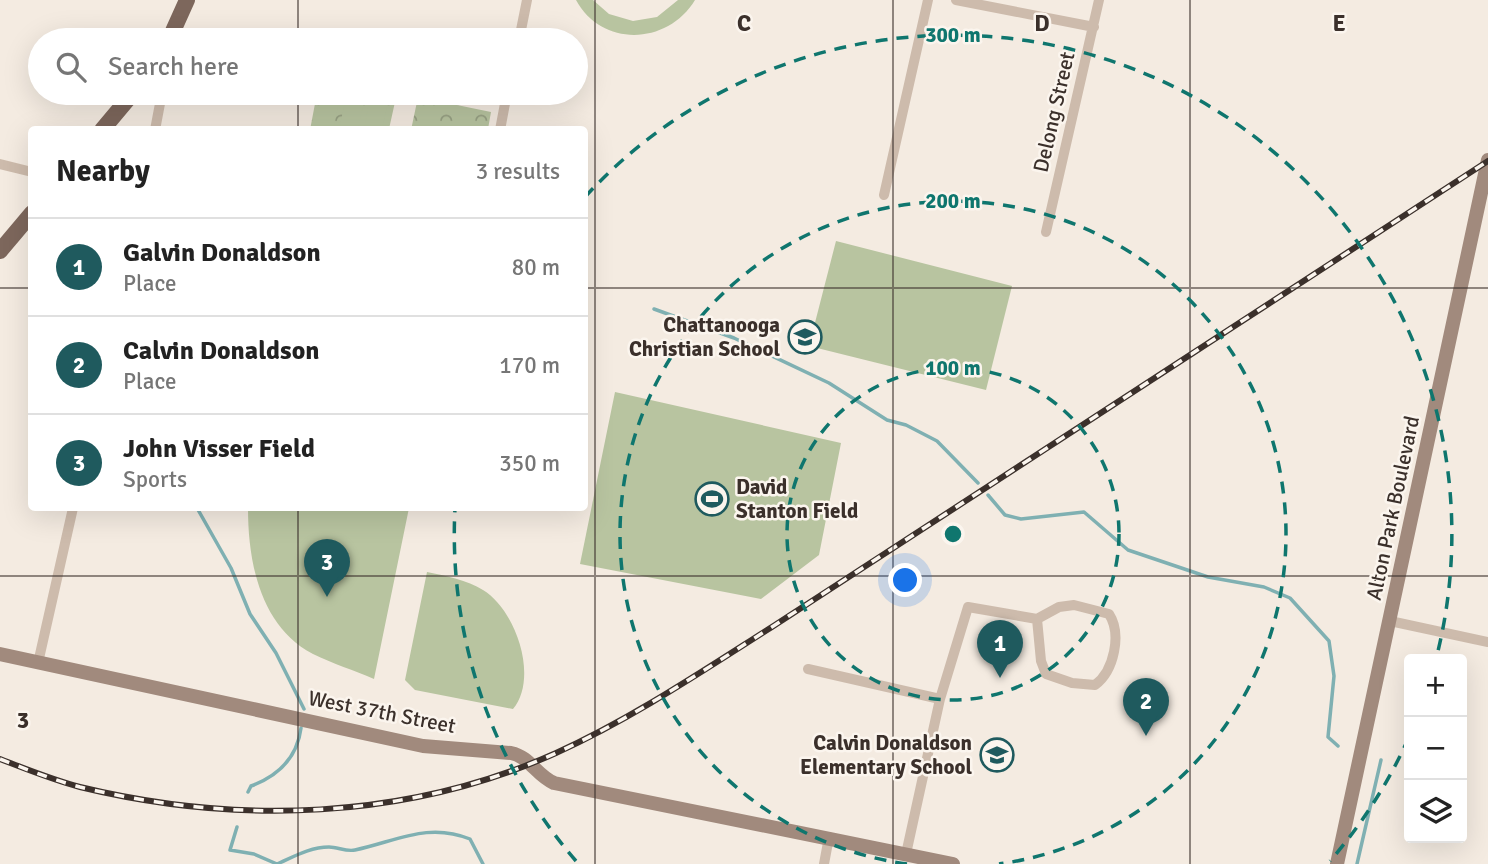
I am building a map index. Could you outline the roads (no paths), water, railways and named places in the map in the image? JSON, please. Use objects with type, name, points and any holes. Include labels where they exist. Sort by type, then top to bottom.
[{"type":"main road","points":[[175,28],[187,0]]},
{"type":"main road","points":[[105,126],[123,105]]},
{"type":"main road","points":[[0,251],[28,218]]},
{"type":"street","points":[[521,28],[527,0]]},
{"type":"street","points":[[884,195],[928,0]]},
{"type":"street","points":[[956,0],[1094,27]]},
{"type":"street","name":"Delong Street","points":[[1046,232],[1099,0]]},
{"type":"street","points":[[156,126],[160,105]]},
{"type":"street","points":[[500,126],[504,105]]},
{"type":"street","name":"Alton Park Boulevard","points":[[1338,864],[1488,160]]},
{"type":"street","points":[[0,164],[28,171]]},
{"type":"street","points":[[38,663],[72,511]]},
{"type":"street","points":[[906,855],[940,699],[968,607],[1037,619],[1059,607],[1074,605],[1109,614],[1116,625],[1114,645],[1105,677],[1096,685],[1072,683],[1046,674],[1041,661],[1037,619]]},
{"type":"street","points":[[1390,621],[1488,642]]},
{"type":"street","name":"West 37th Street","points":[[0,654],[423,746],[511,752],[523,756],[541,778],[554,783],[830,838],[906,855],[921,861],[953,864]]},
{"type":"street","points":[[808,669],[940,699]]},
{"type":"street","points":[[824,864],[830,838]]},
{"type":"waterway","points":[[654,309],[734,338],[829,383],[887,420],[906,425],[937,441],[978,483]]},
{"type":"waterway","points":[[988,495],[1005,515],[1021,519],[1084,512],[1128,550],[1208,577],[1264,587],[1290,598],[1329,641],[1334,676],[1328,737],[1338,746]]},
{"type":"waterway","points":[[199,511],[231,568],[250,614],[276,653],[304,709]]},
{"type":"waterway","points":[[248,792],[251,786],[270,777],[285,765],[295,749],[301,728]]},
{"type":"waterway","points":[[1357,864],[1381,760]]},
{"type":"waterway","points":[[237,827],[230,850],[254,854],[277,864]]},
{"type":"waterway","points":[[277,864],[315,849],[329,847],[352,850],[412,835],[440,832],[470,839],[483,864]]},
{"type":"railway","points":[[0,759],[80,787],[139,799],[260,811],[381,803],[441,792],[499,775],[556,753],[640,709],[722,659],[1488,161]]},
{"type":"place","name":"Chattanooga Christian School","points":[[805,337]]},
{"type":"place","name":"David Stanton Field","points":[[712,499]]},
{"type":"place","name":"John Visser Field","points":[[327,597]]},
{"type":"place","name":"Galvin Donaldson","points":[[1000,678]]},
{"type":"place","name":"Calvin Donaldson","points":[[1146,736]]},
{"type":"place","name":"Calvin Donaldson Elementary School","points":[[997,755]]}]
